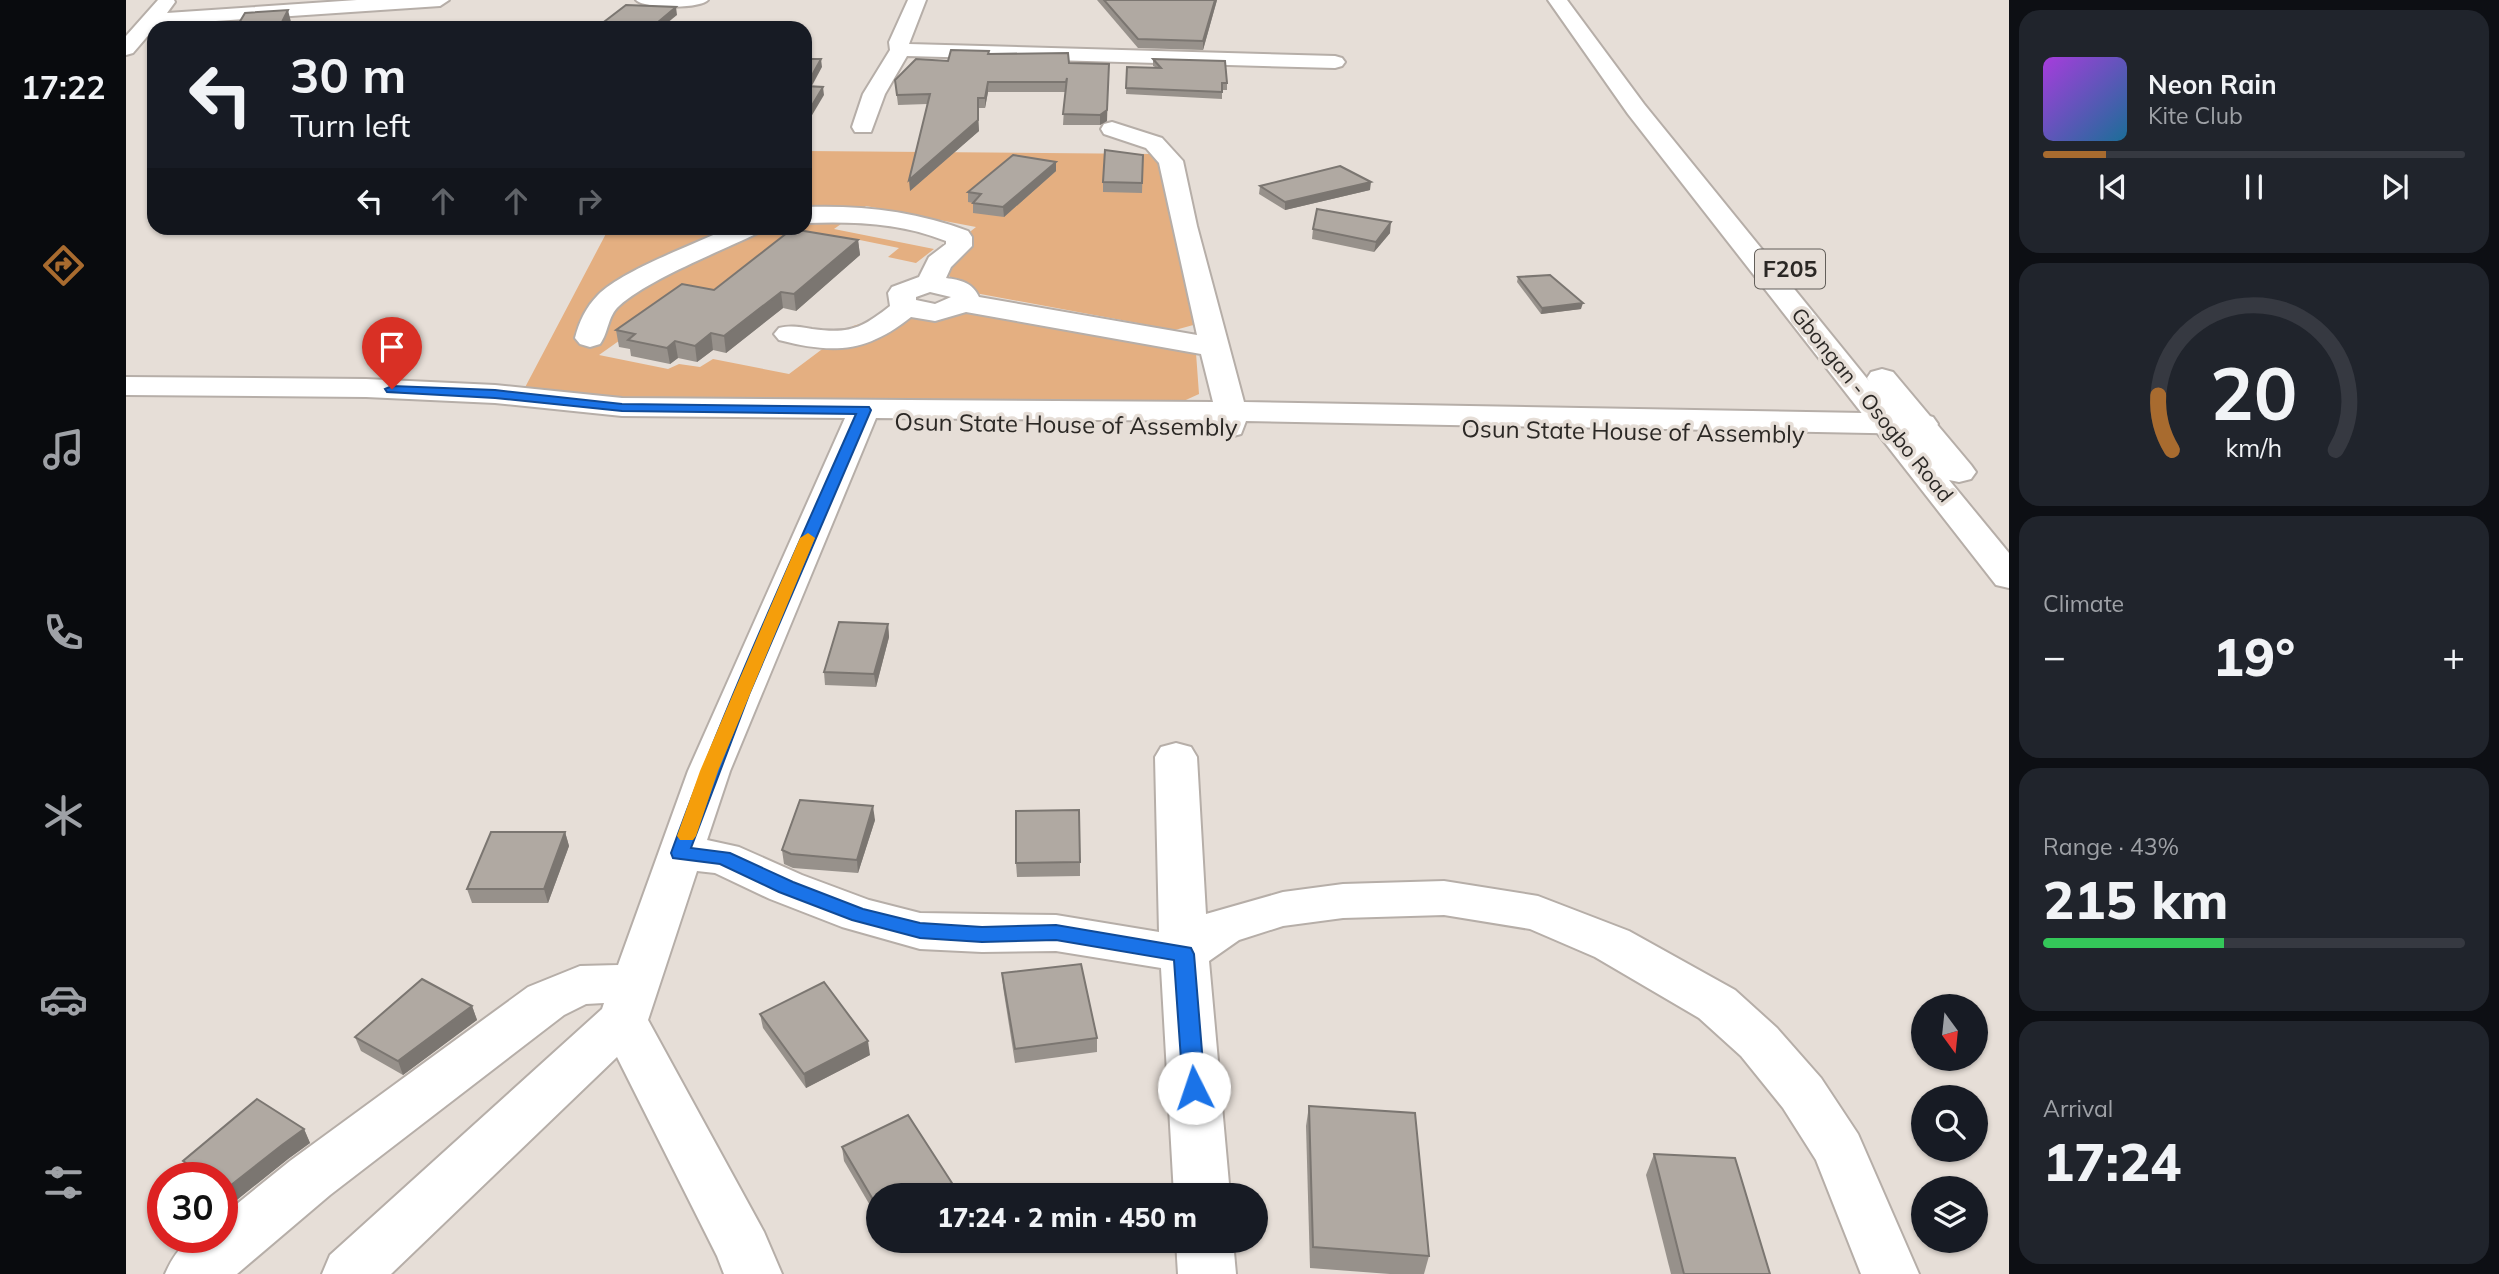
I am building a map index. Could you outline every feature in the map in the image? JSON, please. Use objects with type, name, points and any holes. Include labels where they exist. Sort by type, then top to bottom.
[{"type":"street","points":[[150,20],[167,0]]},
{"type":"street","points":[[150,20],[440,0]]},
{"type":"street","points":[[645,0],[699,0]]},
{"type":"street","points":[[863,127],[874,94],[900,50],[899,43],[917,0]]},
{"type":"street","name":"Gbongan - Osogbo Road","points":[[1557,0],[1636,109],[1909,431],[1975,491]]},
{"type":"street","name":"Gbongan - Osogbo Road","points":[[1578,0],[1657,108],[1909,431],[2009,577]]},
{"type":"street","points":[[126,49],[147,24]]},
{"type":"street","points":[[900,50],[1335,62]]},
{"type":"street","points":[[1112,129],[1154,143],[1171,161],[1230,419]]},
{"type":"street","points":[[812,215],[834,213],[871,217],[945,230],[960,237],[959,246],[939,263],[930,284]]},
{"type":"street","points":[[590,338],[593,322],[608,301],[626,288],[735,235]]},
{"type":"street","points":[[962,303],[964,294],[961,290],[946,284],[916,286],[902,293],[902,303],[907,307],[937,311],[962,303],[1213,346]]},
{"type":"street","points":[[789,334],[845,342],[856,340],[866,337],[907,307]]},
{"type":"street","name":"Osun State House of Assembly","points":[[126,386],[366,388],[495,394],[622,407],[649,422],[861,417],[1230,419],[1677,432],[1909,431]]},
{"type":"street","points":[[351,1274],[630,1002],[680,853],[732,715],[861,417]]},
{"type":"street","points":[[1176,757],[1184,954],[1201,1183]]},
{"type":"street","points":[[680,853],[723,858],[786,887],[859,915],[920,931],[1056,933],[1184,954],[1222,927],[1283,909],[1343,901],[1444,898],[1538,913],[1612,944],[1717,1004],[1759,1042],[1802,1093],[1839,1150],[1890,1274]]},
{"type":"street","points":[[194,1274],[310,1178],[547,1001],[580,985],[630,1002],[753,1274]]},
{"type":"street","points":[[1206,1253],[1208,1274]]},
{"type":"shaded area","points":[[812,151],[1155,154],[1168,165],[1197,324],[1175,330],[975,293],[952,281],[949,275],[934,272],[936,259],[976,227],[866,206],[834,229],[934,249],[916,263],[888,257],[899,248],[850,238],[840,246],[700,300],[681,297],[599,355],[668,369],[679,364],[700,367],[713,359],[789,374],[853,326],[889,315],[1005,315],[1196,353],[1199,394],[1177,404],[656,402],[521,395],[605,235],[812,235]]},
{"type":"building","points":[[1104,0],[1215,0],[1203,41],[1138,39]]},
{"type":"building","points":[[626,5],[676,7],[659,21],[605,21]]},
{"type":"building","points":[[288,10],[282,21],[240,21],[245,13]]},
{"type":"building","points":[[951,50],[989,51],[988,54],[1068,53],[1069,63],[1109,64],[1107,110],[1100,115],[1063,114],[1067,78],[1066,82],[988,82],[985,98],[978,98],[978,120],[909,180],[930,94],[897,95],[895,80],[916,59],[948,61]]},
{"type":"building","points":[[812,59],[821,59],[812,75]]},
{"type":"building","points":[[1153,59],[1225,61],[1227,83],[1222,83],[1222,92],[1126,88],[1127,67],[1161,68]]},
{"type":"building","points":[[812,86],[823,87],[812,105]]},
{"type":"building","points":[[1105,150],[1143,155],[1142,183],[1103,182]]},
{"type":"building","points":[[1013,155],[1056,162],[1003,207],[973,203],[981,194],[968,192]]},
{"type":"building","points":[[1340,166],[1371,182],[1285,202],[1260,186]]},
{"type":"building","points":[[1317,209],[1391,222],[1376,242],[1313,229]]},
{"type":"building","points":[[812,232],[858,240],[794,294],[781,292],[724,336],[711,333],[695,346],[675,341],[667,348],[628,340],[635,334],[616,330],[682,284],[714,290],[784,235],[812,235]]},
{"type":"building","points":[[1550,275],[1583,303],[1542,308],[1518,277]]},
{"type":"building","points":[[839,622],[888,624],[874,674],[824,672]]},
{"type":"building","points":[[800,800],[873,806],[857,860],[791,854],[782,850]]},
{"type":"building","points":[[1079,810],[1080,862],[1016,863],[1016,811]]},
{"type":"building","points":[[491,832],[565,832],[544,889],[467,889]]},
{"type":"building","points":[[1081,964],[1097,1038],[1015,1049],[1002,973]]},
{"type":"building","points":[[422,979],[472,1006],[398,1061],[355,1037]]},
{"type":"building","points":[[824,982],[868,1041],[804,1074],[760,1014]]},
{"type":"building","points":[[257,1099],[304,1129],[238,1180],[238,1162],[183,1161]]},
{"type":"building","points":[[1309,1106],[1415,1113],[1429,1256],[1313,1247]]},
{"type":"building","points":[[908,1115],[952,1183],[866,1183],[866,1188],[842,1147]]},
{"type":"building","points":[[1654,1154],[1735,1158],[1770,1274],[1684,1274]]},
{"type":"slow traffic","points":[[686,836],[709,771],[808,538]]},
{"type":"route","points":[[392,389],[495,394],[622,407],[864,410],[709,771],[680,853],[723,858],[786,887],[859,915],[920,931],[1056,933],[1184,954],[1194,1088]]}]
